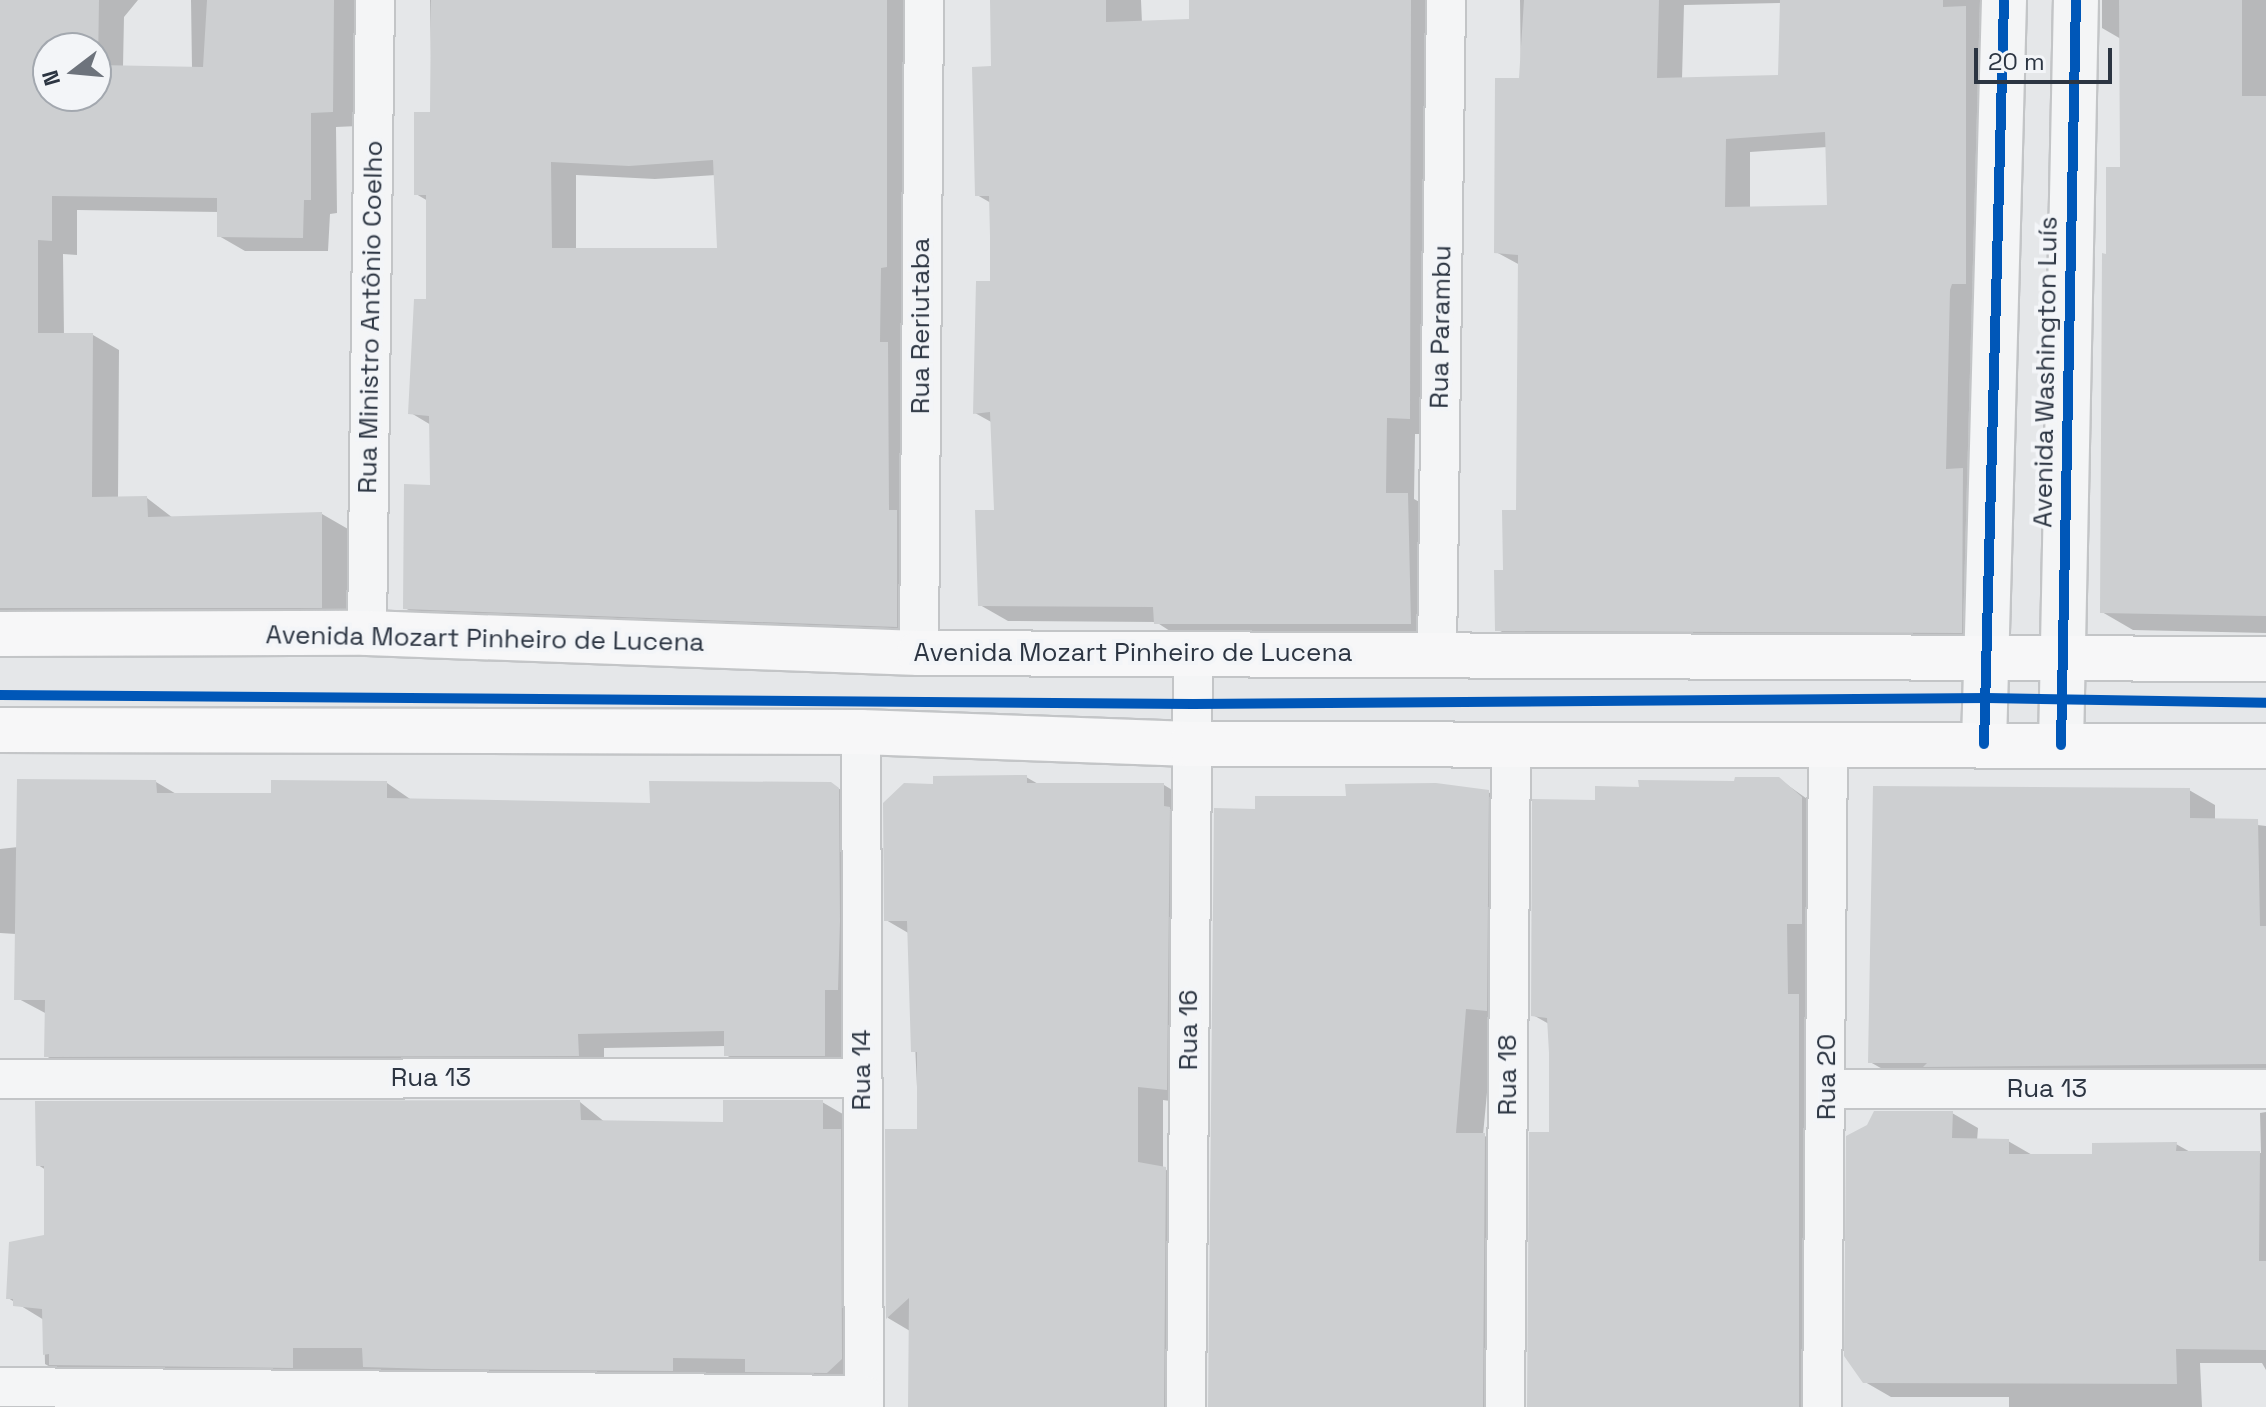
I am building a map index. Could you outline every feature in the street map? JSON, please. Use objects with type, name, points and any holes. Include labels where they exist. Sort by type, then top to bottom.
[{"type":"main road","name":"Avenida Mozart Pinheiro de Lucena","points":[[0,634],[367,633],[919,653],[2061,654],[2266,659]]},
{"type":"main road","points":[[0,730],[861,732],[1191,744],[2266,746]]},
{"type":"street","name":"Rua Ministro Antônio Coelho","points":[[367,633],[375,0]]},
{"type":"street","name":"Rua Reriutaba","points":[[919,653],[924,0]]},
{"type":"street","name":"Rua Parambu","points":[[1437,653],[1446,0]]},
{"type":"street","name":"Avenida Washington Luís","points":[[1984,744],[2004,0]]},
{"type":"street","name":"Avenida Washington Luís","points":[[2061,745],[2076,0]]},
{"type":"street","name":"Rua 16","points":[[1186,1407],[1193,653]]},
{"type":"street","name":"Rua 14","points":[[861,732],[864,1401]]},
{"type":"street","name":"Rua 18","points":[[1505,1407],[1511,743]]},
{"type":"street","name":"Rua 20","points":[[1822,1407],[1828,746]]},
{"type":"street","name":"Rua 13","points":[[0,1079],[862,1078]]},
{"type":"street","name":"Rua 13","points":[[1827,1089],[2266,1089]]},
{"type":"street","points":[[0,1387],[864,1401]]},
{"type":"building","points":[[0,0],[99,0],[99,32],[32,32],[32,112],[112,112],[112,65],[203,67],[207,0],[334,0],[333,112],[311,113],[311,200],[304,200],[303,238],[217,237],[217,198],[52,196],[52,241],[38,240],[38,333],[93,333],[92,497],[147,496],[148,517],[322,512],[322,608],[0,608]]},
{"type":"building","points":[[431,0],[887,0],[887,267],[881,268],[880,342],[888,342],[889,510],[897,510],[897,627],[403,609],[404,484],[430,485],[429,416],[408,414],[414,299],[426,299],[426,195],[414,195],[414,112],[430,112]],"holes":[[[713,160],[717,248],[552,248],[551,162],[629,166]]]},
{"type":"building","points":[[990,0],[1106,0],[1106,22],[1189,19],[1189,0],[1411,0],[1410,419],[1387,418],[1386,493],[1408,493],[1411,624],[1154,624],[1153,607],[978,606],[975,510],[994,510],[990,412],[973,414],[976,281],[990,281],[990,236],[989,196],[975,196],[972,67],[991,66]]},
{"type":"building","points":[[1524,0],[1659,0],[1657,78],[1778,75],[1780,0],[1943,0],[1943,7],[1966,6],[1966,284],[1952,284],[1950,290],[1946,469],[1963,468],[1962,633],[1495,631],[1494,570],[1503,570],[1502,510],[1516,510],[1518,255],[1494,253],[1495,78],[1519,78]],"holes":[[[1825,132],[1827,205],[1725,207],[1726,139]]]},
{"type":"building","points":[[2119,0],[2242,0],[2242,96],[2266,96],[2266,616],[2100,613],[2102,253],[2106,254],[2106,167],[2120,167]]},
{"type":"building","points":[[1027,775],[1027,783],[1164,783],[1164,806],[1170,807],[1167,1090],[1138,1087],[1138,1162],[1166,1167],[1164,1407],[908,1407],[909,1298],[886,1319],[885,1129],[917,1129],[917,1052],[911,1052],[907,921],[884,921],[883,803],[904,783],[933,784],[933,776]]},
{"type":"building","points":[[1735,777],[1779,777],[1802,797],[1802,924],[1787,924],[1788,994],[1799,994],[1799,1407],[1527,1407],[1529,1132],[1549,1132],[1547,1018],[1531,1016],[1532,799],[1595,800],[1595,786],[1639,787],[1638,780],[1734,781]]},
{"type":"building","points":[[17,779],[156,780],[157,793],[271,793],[271,780],[387,781],[387,798],[650,803],[649,781],[831,782],[839,788],[840,921],[838,990],[825,990],[825,1056],[724,1056],[724,1031],[578,1034],[579,1056],[44,1057],[45,1000],[14,1000]]},
{"type":"building","points":[[1436,783],[1489,790],[1487,1011],[1466,1009],[1456,1133],[1485,1133],[1483,1407],[1208,1407],[1214,808],[1255,809],[1255,796],[1346,796],[1345,784]]},
{"type":"building","points":[[1873,786],[2190,788],[2190,818],[2258,819],[2260,926],[2266,926],[2266,1064],[1923,1067],[1927,1063],[1868,1063]]},
{"type":"building","points":[[580,1100],[581,1120],[723,1122],[723,1100],[823,1100],[823,1129],[841,1129],[842,1359],[827,1373],[745,1372],[745,1359],[673,1358],[673,1371],[432,1369],[363,1367],[362,1348],[293,1348],[293,1368],[49,1365],[49,1354],[43,1355],[42,1309],[13,1306],[13,1299],[6,1299],[9,1242],[44,1235],[44,1166],[36,1166],[35,1101]]},
{"type":"building","points":[[1874,1111],[1953,1111],[1952,1138],[2009,1139],[2009,1154],[2092,1154],[2092,1143],[2177,1142],[2176,1151],[2260,1151],[2259,1261],[2266,1261],[2266,1350],[2176,1349],[2177,1384],[1863,1383],[1844,1356],[1846,1136],[1867,1125]]},
{"type":"cycle path","points":[[1984,744],[2004,0]]},
{"type":"cycle path","points":[[2061,745],[2076,0]]},
{"type":"cycle path","points":[[0,695],[1193,704],[1987,698],[2266,703]]}]
